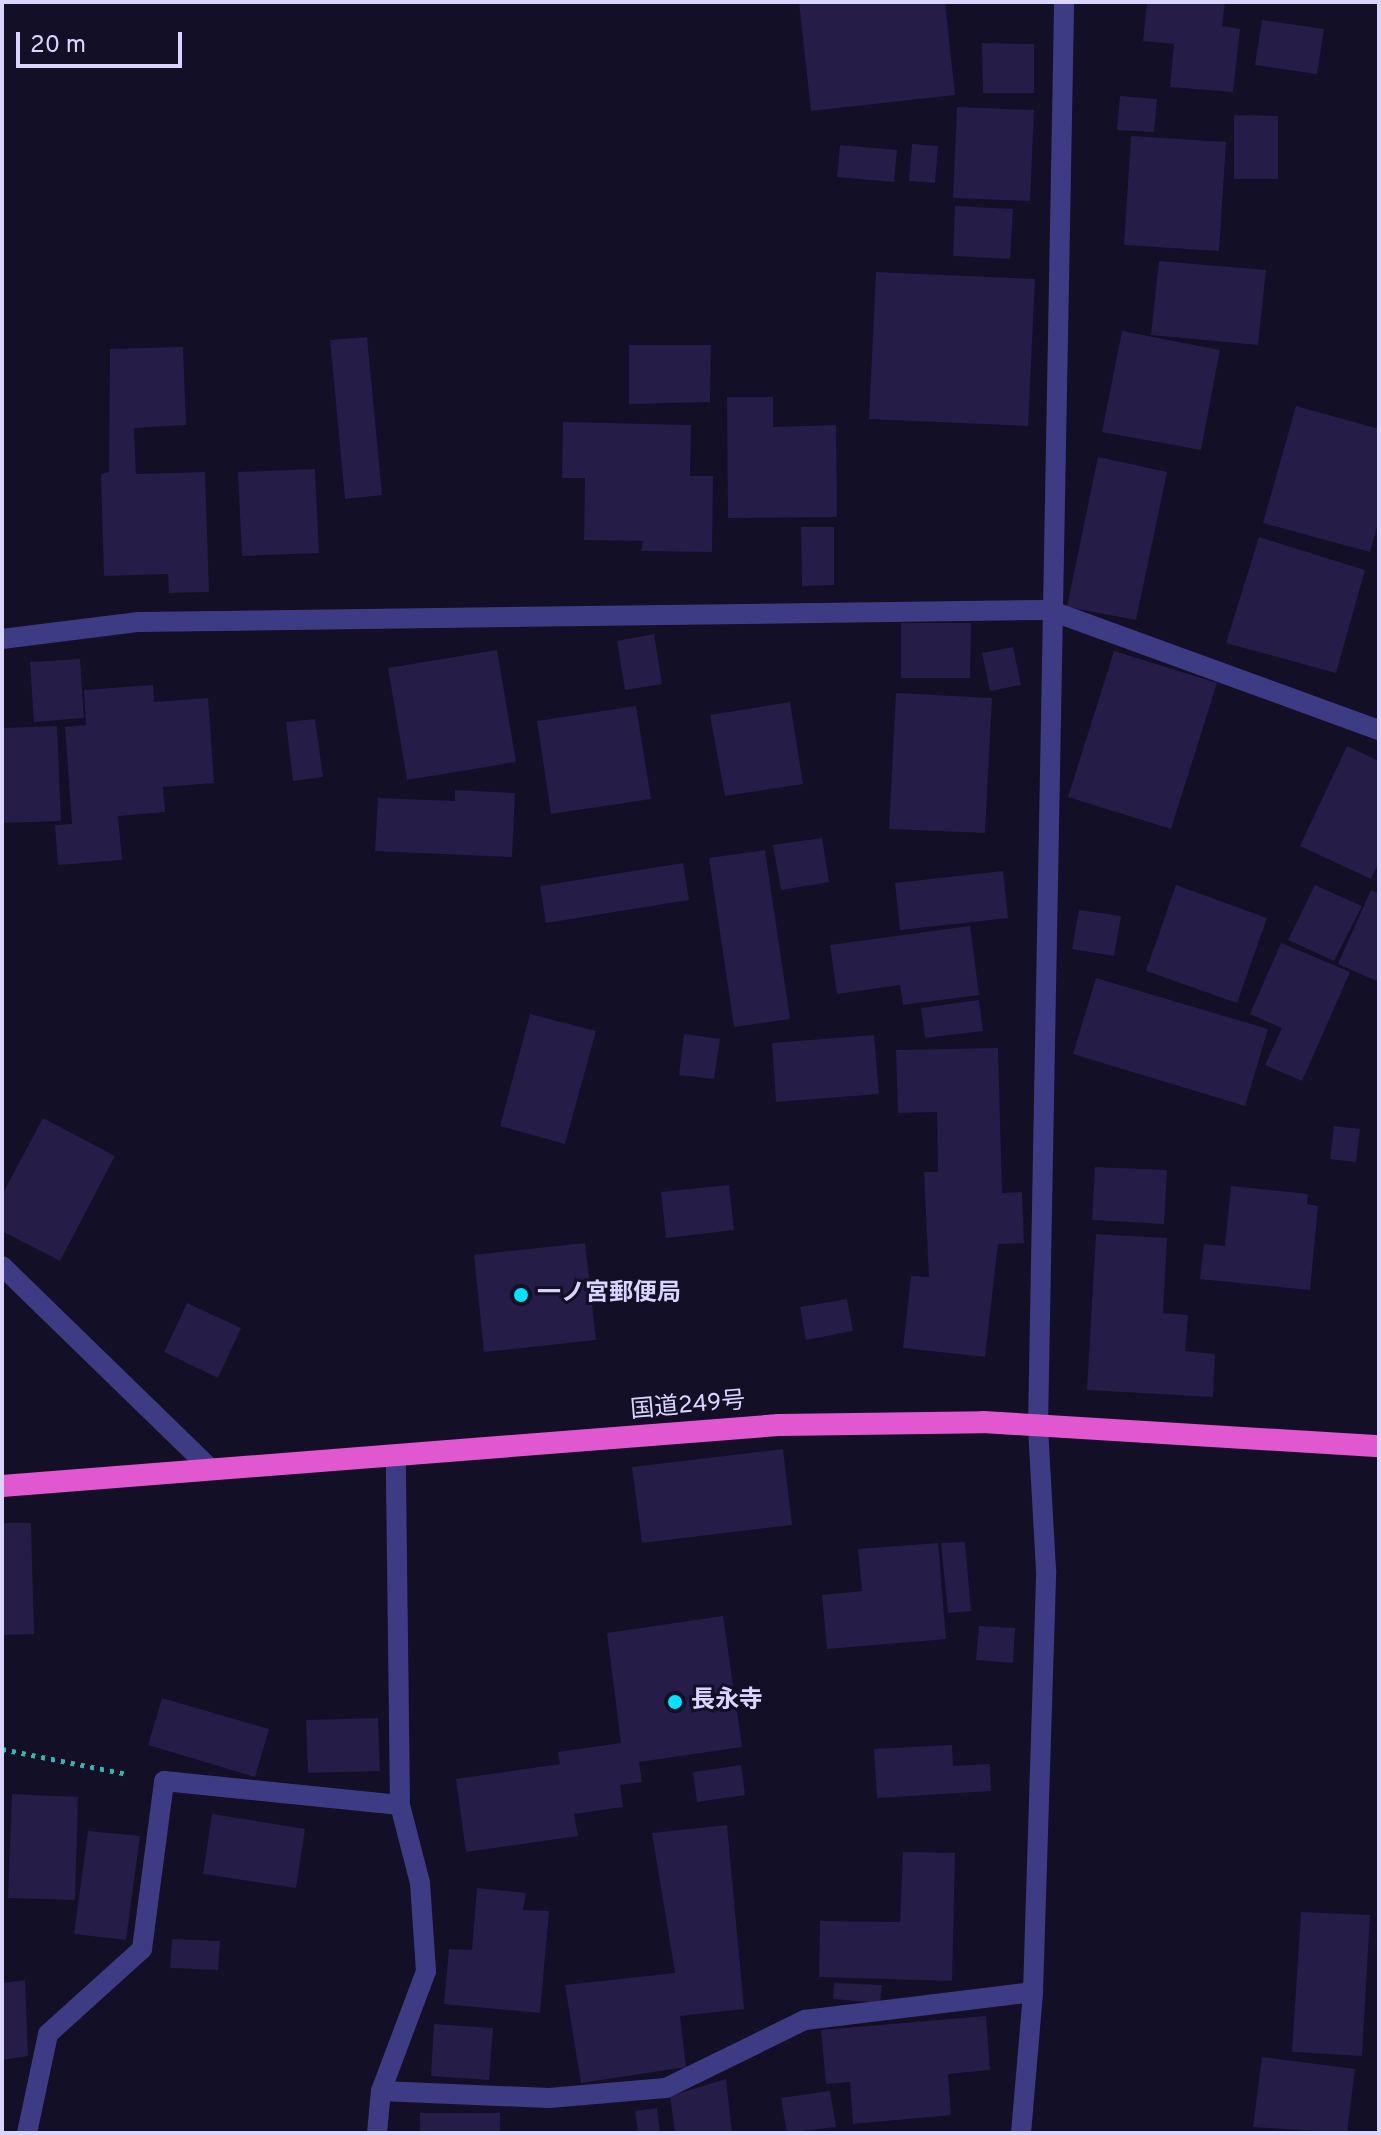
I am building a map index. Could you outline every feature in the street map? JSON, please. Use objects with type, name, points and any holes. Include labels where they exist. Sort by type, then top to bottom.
[{"type":"highway","name":"国道249号","points":[[2,1486],[779,1425],[1038,1427],[1379,1446]]},
{"type":"street","points":[[1021,2133],[1033,1992],[1046,1570],[1038,1427],[1049,610],[1061,370],[1064,2]]},
{"type":"street","points":[[2,639],[139,622],[1049,610],[1379,730]]},
{"type":"street","points":[[2,1266],[211,1469]]},
{"type":"street","points":[[377,2133],[381,2091],[426,1971],[420,1883],[400,1805],[396,1455]]},
{"type":"street","points":[[27,2133],[48,2034],[142,1949],[164,1781],[400,1805]]},
{"type":"street","points":[[381,2091],[549,2098],[666,2088],[805,2020],[1033,1992]]},
{"type":"path","points":[[2,1749],[164,1781]]},
{"type":"building","points":[[799,2],[945,2],[955,95],[811,111]]},
{"type":"building","points":[[1147,2],[1225,2],[1222,26],[1240,29],[1233,92],[1170,87],[1174,44],[1143,41]]},
{"type":"building","points":[[1262,20],[1324,29],[1317,74],[1255,65]]},
{"type":"building","points":[[982,43],[1034,44],[1034,93],[983,93]]},
{"type":"building","points":[[1120,96],[1157,99],[1154,132],[1117,130]]},
{"type":"building","points":[[957,107],[1034,110],[1030,201],[953,198]]},
{"type":"building","points":[[1234,115],[1278,116],[1278,179],[1234,179]]},
{"type":"building","points":[[1131,136],[1226,142],[1219,251],[1124,245]]},
{"type":"building","points":[[912,144],[938,146],[935,183],[909,181]]},
{"type":"building","points":[[840,145],[897,150],[894,182],[837,177]]},
{"type":"building","points":[[955,206],[1013,209],[1010,259],[953,256]]},
{"type":"building","points":[[1159,261],[1266,270],[1258,345],[1151,335]]},
{"type":"building","points":[[876,272],[1035,279],[1028,426],[869,419]]},
{"type":"building","points":[[1122,331],[1220,350],[1201,450],[1102,432]]},
{"type":"building","points":[[367,337],[382,495],[345,499],[330,340]]},
{"type":"building","points":[[629,345],[711,345],[710,402],[629,404]]},
{"type":"building","points":[[183,347],[186,425],[134,428],[136,474],[205,472],[209,592],[169,593],[168,574],[104,576],[101,474],[109,472],[110,349]]},
{"type":"building","points":[[727,397],[773,397],[773,427],[836,425],[837,517],[728,518]]},
{"type":"building","points":[[1296,406],[1379,429],[1379,520],[1370,552],[1263,523]]},
{"type":"building","points":[[563,422],[691,425],[690,476],[713,476],[712,552],[641,551],[643,541],[584,540],[585,478],[562,478]]},
{"type":"building","points":[[1098,457],[1167,472],[1136,620],[1067,607]]},
{"type":"building","points":[[315,469],[319,553],[242,556],[238,472]]},
{"type":"building","points":[[801,527],[834,527],[834,585],[802,586]]},
{"type":"building","points":[[1259,537],[1365,570],[1336,673],[1226,643]]},
{"type":"building","points":[[901,623],[971,623],[970,678],[901,678]]},
{"type":"building","points":[[654,634],[662,684],[625,690],[617,641]]},
{"type":"building","points":[[1013,647],[1021,685],[990,691],[982,653]]},
{"type":"building","points":[[497,650],[516,762],[407,780],[388,668]]},
{"type":"building","points":[[1114,651],[1217,683],[1171,829],[1068,797]]},
{"type":"building","points":[[80,659],[84,718],[34,722],[30,662]]},
{"type":"building","points":[[153,685],[154,702],[208,698],[214,783],[163,787],[165,812],[118,816],[122,860],[58,865],[55,825],[72,824],[65,727],[86,725],[84,690]]},
{"type":"building","points":[[896,693],[992,698],[985,833],[889,829]]},
{"type":"building","points":[[790,702],[803,784],[725,796],[710,715]]},
{"type":"building","points":[[636,706],[651,799],[551,814],[537,721]]},
{"type":"building","points":[[315,719],[323,777],[293,781],[286,722]]},
{"type":"building","points":[[57,726],[61,821],[2,823],[2,728]]},
{"type":"building","points":[[1347,746],[1379,761],[1379,862],[1371,879],[1300,846]]},
{"type":"building","points":[[455,790],[515,793],[512,857],[375,851],[378,798],[455,801]]},
{"type":"building","points":[[822,838],[829,882],[781,890],[773,845]]},
{"type":"building","points":[[765,850],[790,1019],[734,1027],[709,858]]},
{"type":"building","points":[[683,863],[689,900],[546,923],[540,886]]},
{"type":"building","points":[[1003,871],[1008,918],[900,930],[895,883]]},
{"type":"building","points":[[1176,885],[1267,918],[1237,1003],[1146,971]]},
{"type":"building","points":[[1315,885],[1362,906],[1334,961],[1288,940]]},
{"type":"building","points":[[1371,890],[1379,894],[1379,982],[1338,964]]},
{"type":"building","points":[[1079,910],[1121,916],[1114,956],[1072,949]]},
{"type":"building","points":[[970,926],[979,995],[903,1005],[900,985],[837,994],[830,945]]},
{"type":"building","points":[[1281,943],[1350,972],[1302,1081],[1265,1065],[1282,1028],[1250,1014]]},
{"type":"building","points":[[1096,978],[1268,1029],[1245,1106],[1073,1054]]},
{"type":"building","points":[[979,1000],[983,1031],[925,1038],[921,1008]]},
{"type":"building","points":[[530,1014],[596,1031],[565,1144],[500,1126]]},
{"type":"building","points":[[684,1034],[720,1039],[714,1079],[679,1075]]},
{"type":"building","points":[[874,1035],[879,1094],[776,1102],[772,1043]]},
{"type":"building","points":[[998,1048],[1002,1193],[1022,1192],[1024,1243],[998,1244],[985,1357],[903,1348],[911,1276],[929,1277],[924,1172],[938,1172],[937,1112],[898,1113],[896,1050]]},
{"type":"building","points":[[43,1118],[115,1156],[60,1261],[2,1231],[2,1195]]},
{"type":"building","points":[[1334,1126],[1360,1129],[1356,1162],[1330,1159]]},
{"type":"building","points":[[1095,1167],[1167,1170],[1164,1224],[1092,1220]]},
{"type":"building","points":[[729,1185],[734,1230],[666,1238],[661,1192]]},
{"type":"building","points":[[1231,1186],[1308,1194],[1307,1204],[1318,1206],[1310,1290],[1200,1279],[1204,1244],[1225,1246]]},
{"type":"building","points":[[1096,1234],[1167,1238],[1163,1313],[1188,1315],[1185,1351],[1215,1354],[1213,1397],[1087,1390]]},
{"type":"building","points":[[585,1243],[596,1340],[484,1352],[474,1255]]},
{"type":"building","points":[[847,1299],[853,1331],[806,1340],[800,1307]]},
{"type":"building","points":[[187,1303],[241,1328],[218,1378],[164,1352]]},
{"type":"building","points":[[783,1449],[792,1525],[642,1543],[632,1467]]},
{"type":"building","points":[[2,1523],[31,1523],[34,1634],[2,1635]]},
{"type":"building","points":[[965,1542],[971,1611],[948,1613],[941,1543]]},
{"type":"building","points":[[938,1543],[946,1639],[827,1649],[822,1595],[862,1591],[858,1549]]},
{"type":"building","points":[[723,1616],[742,1747],[639,1762],[642,1782],[620,1785],[623,1807],[574,1814],[578,1836],[466,1852],[456,1779],[560,1764],[558,1752],[621,1743],[607,1633]]},
{"type":"building","points":[[979,1626],[1015,1628],[1013,1663],[976,1660]]},
{"type":"building","points":[[162,1698],[269,1729],[255,1777],[148,1745]]},
{"type":"building","points":[[378,1718],[380,1771],[308,1773],[306,1720]]},
{"type":"building","points":[[952,1745],[953,1766],[990,1764],[991,1791],[877,1798],[874,1749]]},
{"type":"building","points":[[741,1765],[745,1795],[697,1802],[693,1772]]},
{"type":"building","points":[[12,1794],[78,1797],[75,1900],[8,1898]]},
{"type":"building","points":[[212,1814],[305,1829],[296,1888],[203,1874]]},
{"type":"building","points":[[727,1825],[744,2009],[680,2016],[686,2067],[581,2083],[565,1985],[675,1973],[652,1833]]},
{"type":"building","points":[[88,1831],[140,1836],[126,1940],[74,1934]]},
{"type":"building","points":[[903,1852],[955,1853],[952,1981],[819,1977],[820,1921],[900,1922]]},
{"type":"building","points":[[477,1888],[526,1893],[523,1910],[549,1911],[540,2013],[444,2004],[449,1949],[472,1950]]},
{"type":"building","points":[[1301,1912],[1370,1915],[1362,2056],[1292,2052]]},
{"type":"building","points":[[172,1939],[220,1941],[218,1970],[170,1968]]},
{"type":"building","points":[[25,1980],[28,2056],[2,2060],[2,1983]]},
{"type":"building","points":[[834,1983],[882,1985],[880,2003],[833,1999]]},
{"type":"building","points":[[986,2016],[990,2070],[948,2074],[951,2115],[853,2124],[850,2082],[826,2084],[821,2030]]},
{"type":"building","points":[[434,2024],[493,2028],[489,2080],[431,2076]]},
{"type":"building","points":[[1262,2057],[1355,2069],[1347,2133],[1253,2127]]},
{"type":"building","points":[[726,2079],[732,2133],[675,2133],[670,2096]]},
{"type":"building","points":[[830,2091],[836,2127],[787,2133],[781,2098]]},
{"type":"building","points":[[657,2108],[660,2133],[638,2133],[635,2111]]},
{"type":"building","points":[[420,2113],[500,2113],[500,2133],[420,2133]]},
{"type":"place","name":"一ノ宮郵便局","points":[[521,1295]]},
{"type":"place","name":"長永寺","points":[[675,1702]]}]
